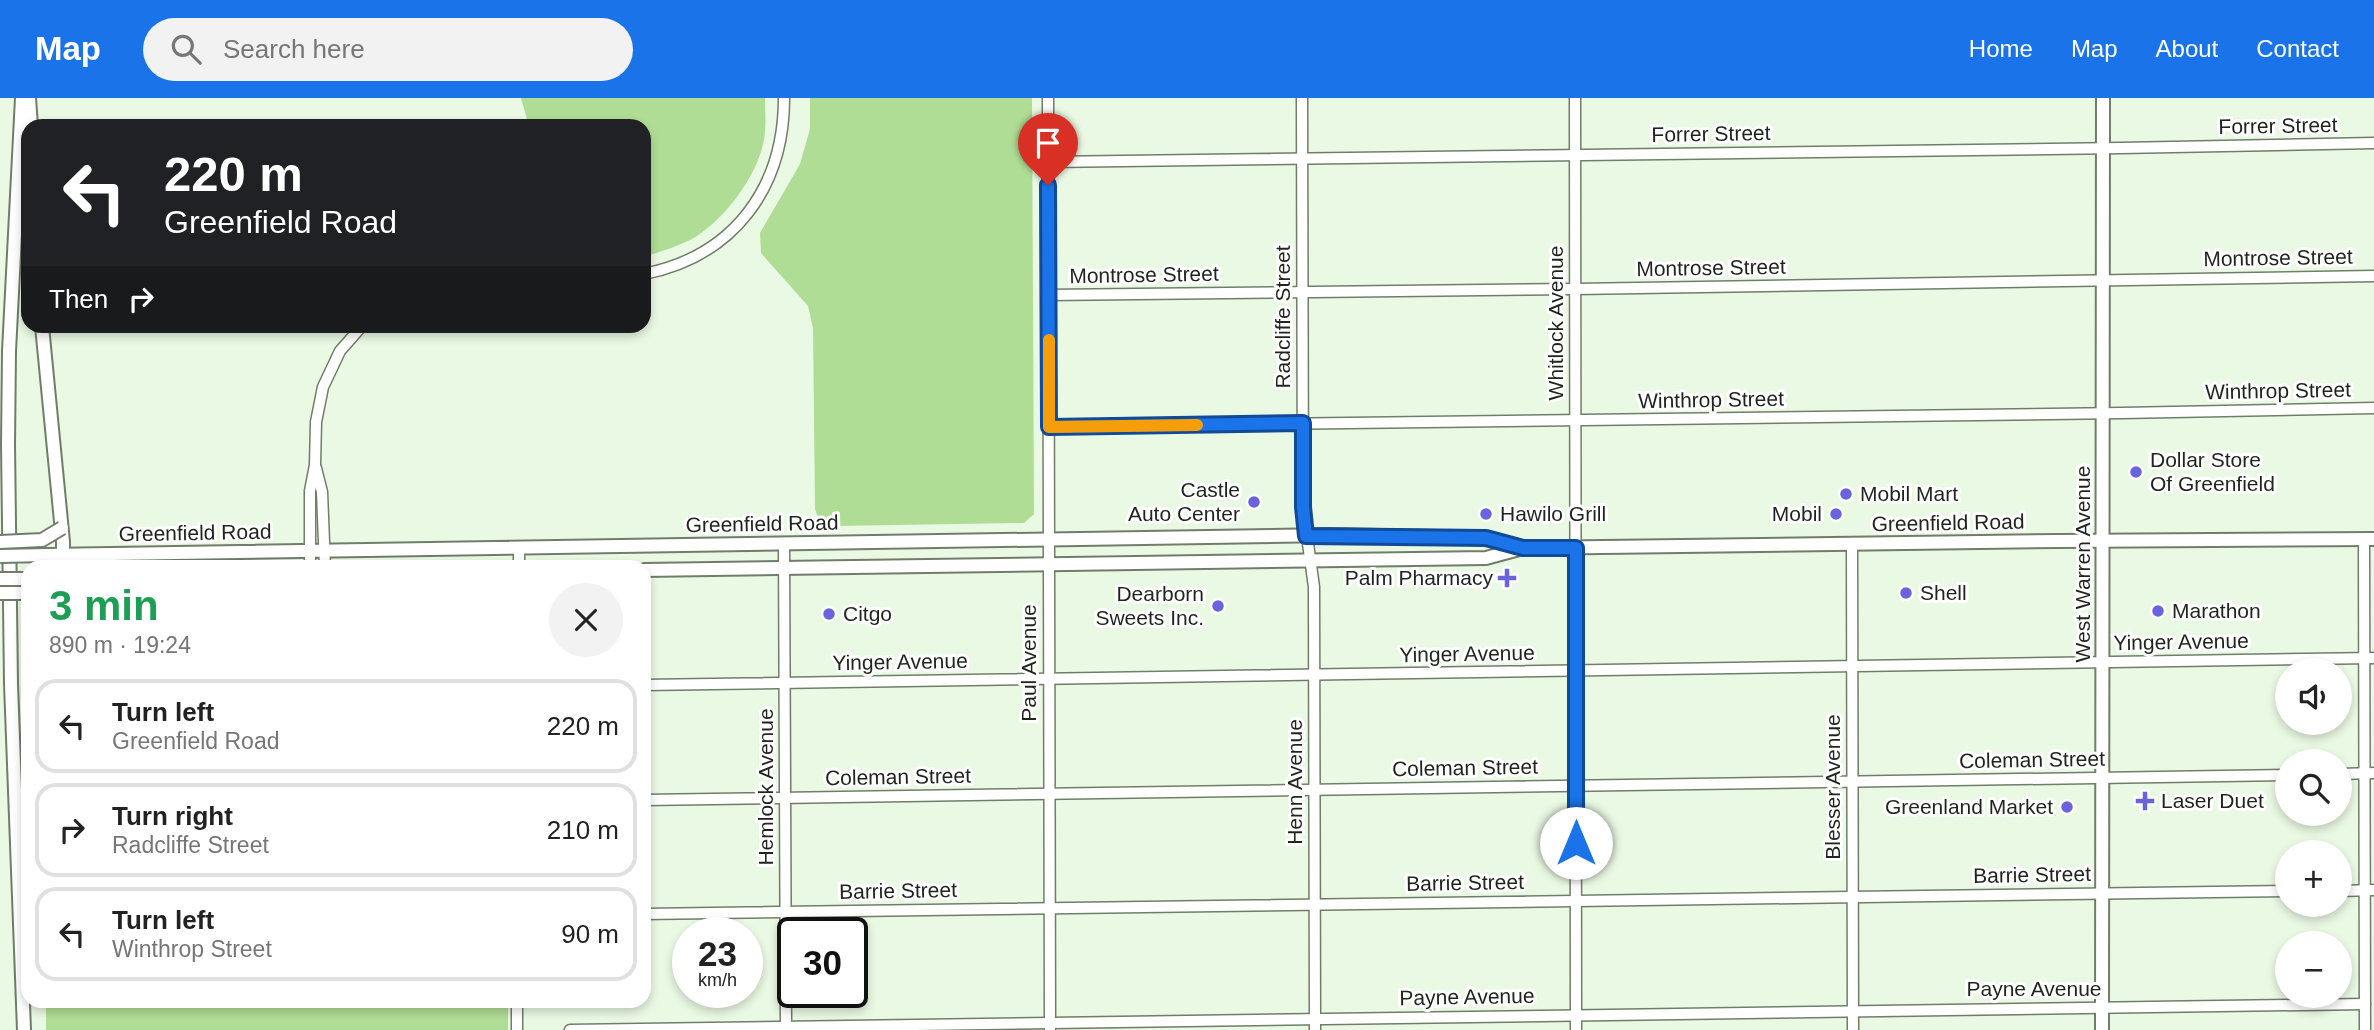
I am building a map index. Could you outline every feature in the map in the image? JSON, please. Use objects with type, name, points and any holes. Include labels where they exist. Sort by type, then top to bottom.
[{"type":"main road","points":[[21,918],[11,684],[8,444],[10,338],[22,98]]},
{"type":"main road","points":[[29,98],[30,119]]},
{"type":"main road","name":"West Warren Avenue","points":[[2102,1030],[2103,98]]},
{"type":"main road","points":[[43,333],[63,560]]},
{"type":"main road","points":[[0,542],[38,541],[62,528]]},
{"type":"main road","name":"Greenfield Road","points":[[88,560],[310,551],[1306,536],[1486,538],[1523,548],[2369,539]]},
{"type":"main road","points":[[1204,537],[1204,562]]},
{"type":"main road","name":"Greenfield Road","points":[[651,570],[1486,558],[1523,548]]},
{"type":"main road","name":"Greenfield Road","points":[[0,556],[50,560]]},
{"type":"main road","points":[[0,579],[21,579]]},
{"type":"main road","points":[[0,593],[21,593]]},
{"type":"main road","points":[[24,1008],[24,1030]]},
{"type":"street","points":[[651,273],[693,259],[725,237],[752,209],[772,176],[781,145],[784,98]]},
{"type":"street","name":"Paul Avenue","points":[[1048,98],[1050,1026]]},
{"type":"street","name":"Radcliffe Street","points":[[1303,98],[1303,507],[1306,536]]},
{"type":"street","name":"Whitlock Avenue","points":[[1575,98],[1576,1030]]},
{"type":"street","name":"Forrer Street","points":[[1048,162],[2374,143]]},
{"type":"street","name":"Montrose Street","points":[[1048,296],[2374,276]]},
{"type":"street","points":[[310,560],[310,491],[315,465],[316,422],[323,387],[340,351],[356,333]]},
{"type":"street","name":"Winthrop Street","points":[[1049,427],[2374,408]]},
{"type":"street","points":[[315,465],[322,492],[326,560]]},
{"type":"street","name":"Henn Avenue","points":[[1306,536],[1314,587],[1315,1024]]},
{"type":"street","points":[[2365,1030],[2369,891],[2369,539]]},
{"type":"street","name":"Hemlock Avenue","points":[[784,543],[786,1028]]},
{"type":"street","name":"Blesser Avenue","points":[[1852,544],[1853,1030]]},
{"type":"street","points":[[519,547],[519,560]]},
{"type":"street","name":"Yinger Avenue","points":[[651,685],[2369,658]]},
{"type":"street","name":"Coleman Street","points":[[651,800],[2275,775]]},
{"type":"street","name":"Barrie Street","points":[[651,914],[2275,891]]},
{"type":"street","name":"Payne Avenue","points":[[570,1030],[1315,1024],[1577,1015],[2365,1004]]},
{"type":"street","points":[[517,1008],[517,1030]]},
{"type":"green space","points":[[521,98],[765,98],[763,146],[740,193],[703,232],[690,240],[651,255],[651,119],[527,119]]},
{"type":"green space","points":[[810,98],[1032,98],[1034,514],[1024,523],[835,526],[817,515],[813,328],[808,306],[761,253],[760,233],[800,164],[810,129]]},
{"type":"green space","points":[[46,1008],[508,1008],[508,1030],[46,1030]]},
{"type":"slow traffic","points":[[1049,340],[1049,427],[1197,425]]},
{"type":"place","name":"Dollar Store Of Greenfield","points":[[2136,472]]},
{"type":"place","name":"Mobil Mart","points":[[1846,494]]},
{"type":"place","name":"Castle Auto Center","points":[[1254,502]]},
{"type":"place","name":"Hawilo Grill","points":[[1486,514]]},
{"type":"place","name":"Mobil","points":[[1836,514]]},
{"type":"place","name":"Palm Pharmacy","points":[[1507,578]]},
{"type":"place","name":"Shell","points":[[1906,593]]},
{"type":"place","name":"Dearborn Sweets Inc.","points":[[1218,606]]},
{"type":"place","name":"Marathon","points":[[2158,611]]},
{"type":"place","name":"Citgo","points":[[829,614]]},
{"type":"place","name":"Laser Duet","points":[[2145,801]]},
{"type":"place","name":"Greenland Market","points":[[2067,807]]},
{"type":"route","points":[[1048,185],[1049,427],[1303,423],[1303,507],[1306,536],[1486,538],[1523,548],[1576,548],[1576,843]]}]
